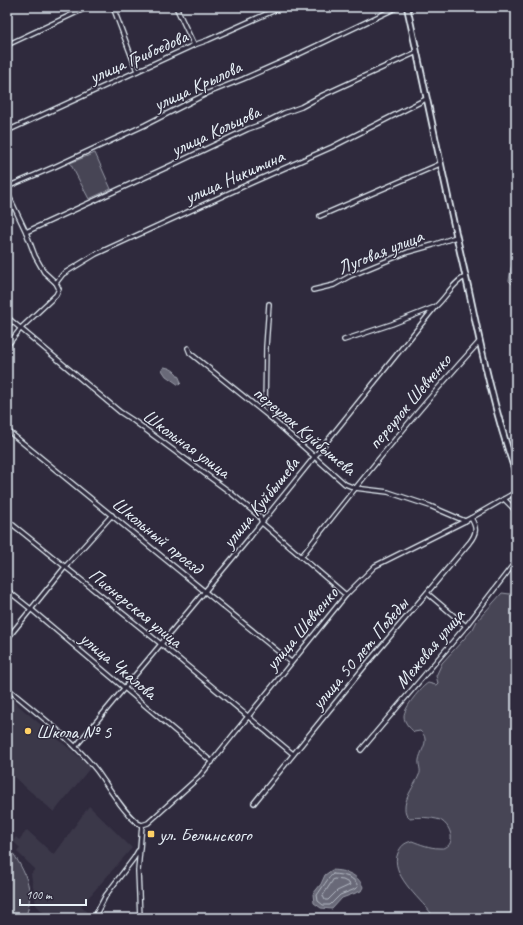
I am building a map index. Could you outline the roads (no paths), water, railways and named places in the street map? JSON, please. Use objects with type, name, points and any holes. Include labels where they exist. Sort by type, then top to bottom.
[{"type":"street","points":[[7,45],[88,7]]},
{"type":"street","points":[[113,7],[137,71]]},
{"type":"street","points":[[176,7],[194,45]]},
{"type":"street","name":"улица Грибоедова","points":[[7,131],[194,45],[282,7]]},
{"type":"street","name":"улица Крылова","points":[[7,187],[54,168],[145,125],[208,92],[243,79],[297,55],[398,7]]},
{"type":"street","points":[[407,7],[465,277],[503,436],[516,473]]},
{"type":"street","name":"улица Кольцова","points":[[26,232],[248,129],[301,107],[323,95],[417,52]]},
{"type":"street","name":"улица Никитина","points":[[56,283],[63,274],[96,254],[326,150],[426,99]]},
{"type":"street","points":[[320,216],[440,164]]},
{"type":"street","points":[[7,192],[26,232],[35,256],[44,272],[56,283],[59,289],[56,296],[21,328],[7,346]]},
{"type":"street","name":"Луговая улица","points":[[313,290],[334,285],[350,276],[408,252],[456,237]]},
{"type":"street","name":"улица Куйбышева","points":[[76,746],[262,523],[435,307],[442,301],[459,280],[465,277]]},
{"type":"street","points":[[269,304],[266,347],[265,407],[272,419]]},
{"type":"street","points":[[344,340],[392,324],[435,307]]},
{"type":"street","name":"Школьная улица","points":[[7,317],[120,412],[231,493],[260,517],[262,523],[346,595]]},
{"type":"street","name":"переулок Шевченко","points":[[301,556],[440,385],[480,341]]},
{"type":"street","name":"переулок Куйбышева","points":[[188,348],[190,353],[272,419],[345,484],[355,488],[388,492],[430,506],[465,521]]},
{"type":"street","name":"Школьный проезд","points":[[7,430],[291,662]]},
{"type":"street","name":"улица Шевченко","points":[[142,825],[148,823],[200,776],[346,595],[375,566],[465,521],[516,492]]},
{"type":"street","points":[[504,499],[516,511]]},
{"type":"street","points":[[7,639],[32,610],[65,567],[112,515]]},
{"type":"street","name":"улица 50 лет Победы","points":[[254,803],[473,538],[476,530],[470,518]]},
{"type":"street","name":"Пионерская улица","points":[[7,520],[161,644],[293,754]]},
{"type":"street","name":"Межевая улица","points":[[361,750],[466,626],[516,561]]},
{"type":"street","name":"улица Чкалова","points":[[7,590],[212,762]]},
{"type":"street","points":[[427,593],[466,626]]},
{"type":"street","points":[[7,688],[76,746],[96,770],[131,818],[142,825],[138,871],[140,918]]},
{"type":"street","points":[[94,918],[102,902],[134,858],[139,848]]},
{"type":"water","points":[[164,367],[173,370],[177,374],[181,383],[179,385],[166,376],[162,370]]},
{"type":"water","points":[[332,870],[346,872],[354,876],[363,887],[361,891],[342,898],[332,909],[321,908],[314,903],[313,894],[321,884],[325,875]]},
{"type":"place","name":"Школа № 5","points":[[28,731]]},
{"type":"place","name":"ул. Белинского","points":[[151,834]]}]
